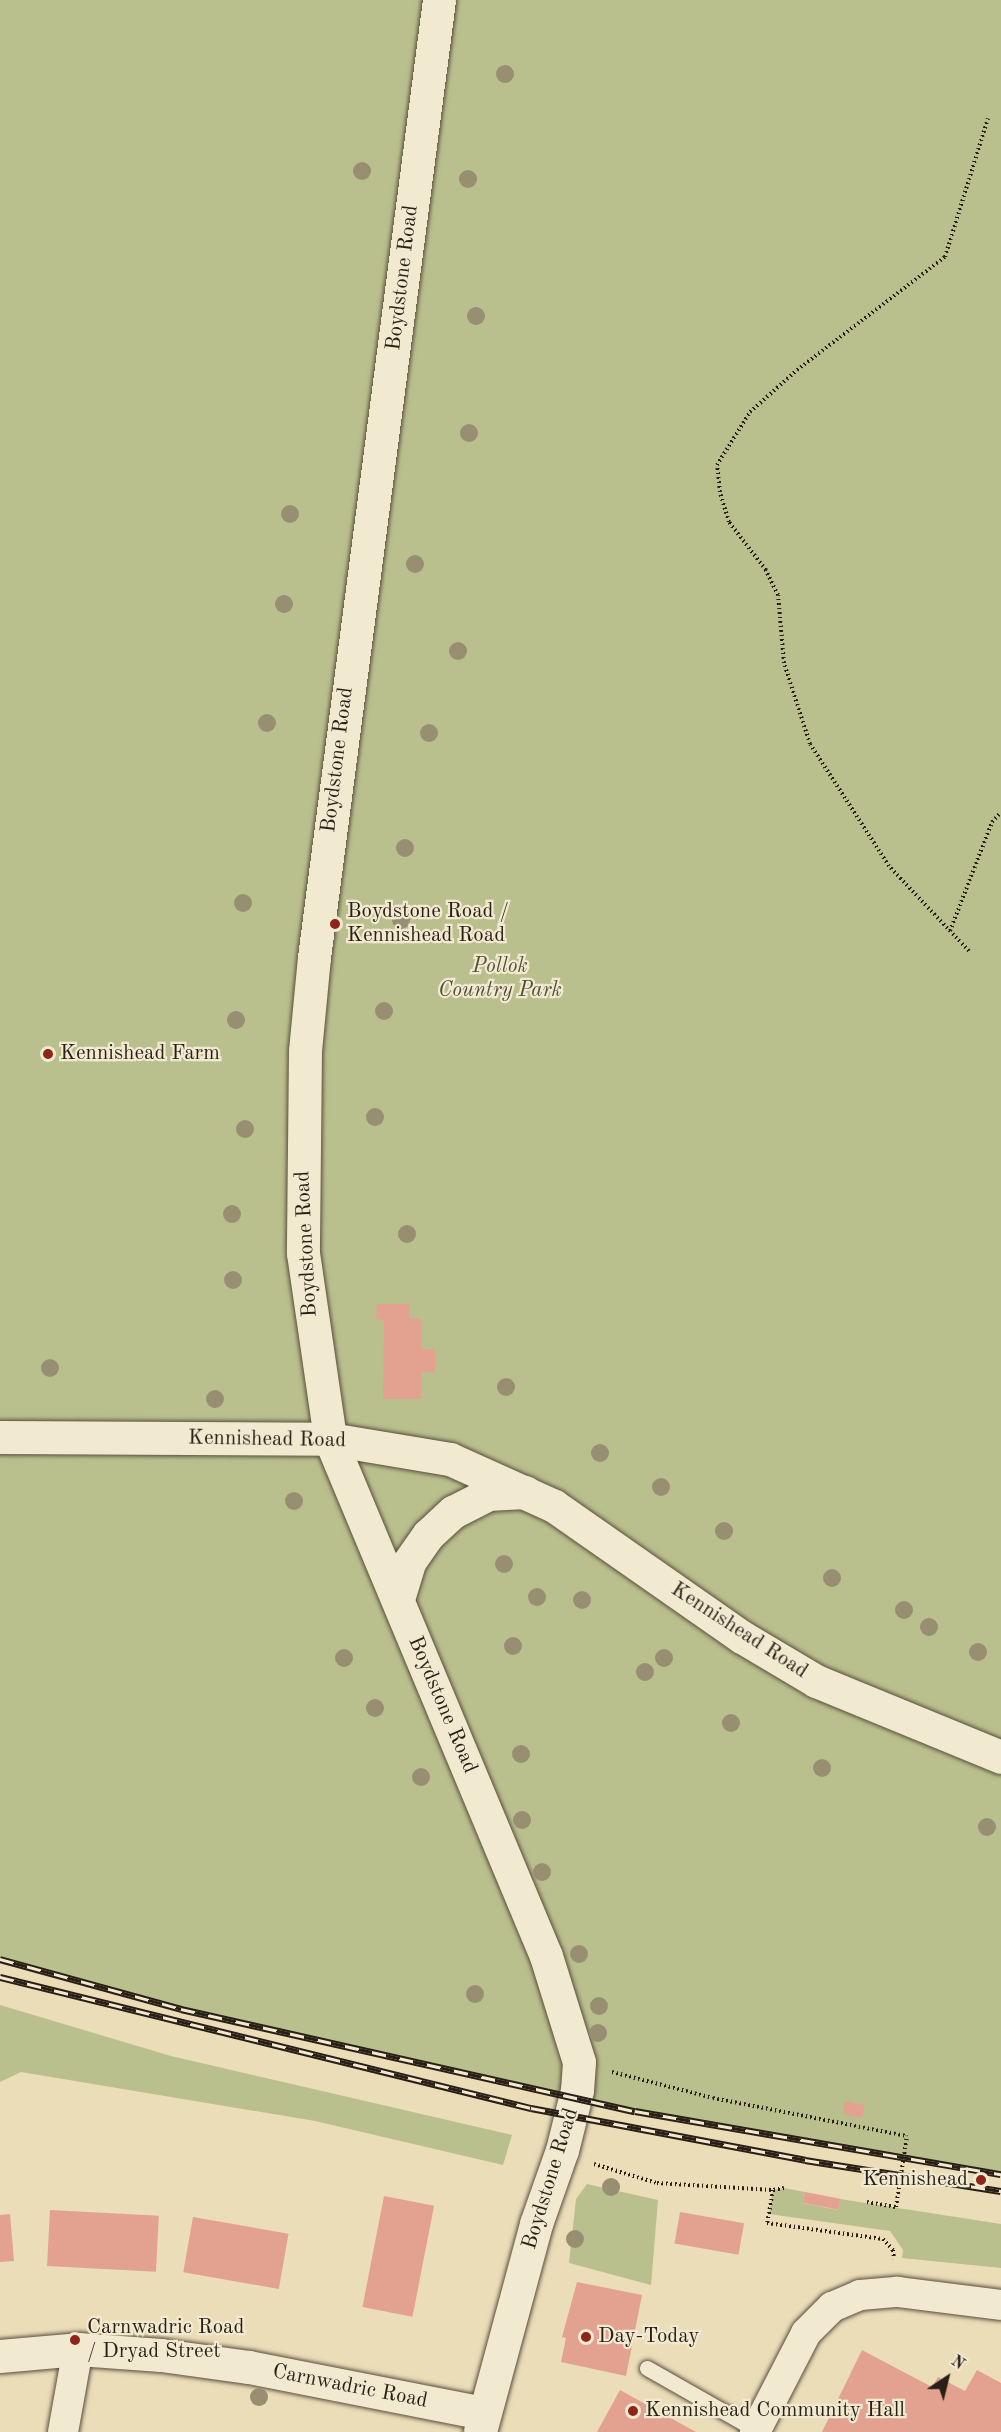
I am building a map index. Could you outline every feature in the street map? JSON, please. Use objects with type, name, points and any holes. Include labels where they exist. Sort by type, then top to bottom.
[{"type":"street","name":"Boydstone Road","points":[[439,0],[337,761],[305,1051],[303,1253],[330,1439],[546,1956],[579,2062],[577,2091],[562,2150],[536,2224],[482,2423]]},
{"type":"street","name":"Kennishead Road","points":[[0,1437],[330,1439],[450,1459],[525,1491],[596,1533],[742,1637],[816,1681],[1001,1757]]},
{"type":"street","points":[[398,1599],[410,1562],[428,1535],[453,1512],[488,1494],[525,1491]]},
{"type":"street","points":[[756,2431],[806,2333],[832,2307],[860,2295],[898,2292],[1001,2305]]},
{"type":"street","points":[[63,2432],[78,2349]]},
{"type":"street","name":"Carnwadric Road","points":[[0,2355],[78,2349],[249,2367],[482,2423]]},
{"type":"lane","points":[[647,2368],[756,2431]]},
{"type":"path","points":[[969,951],[866,835],[810,744],[784,663],[778,595],[766,570],[729,522],[720,492],[717,465],[750,412],[796,370],[945,257],[988,118]]},
{"type":"path","points":[[950,931],[992,822],[1001,812]]},
{"type":"path","points":[[579,2062],[712,2098],[907,2136],[896,2207],[867,2202]]},
{"type":"path","points":[[562,2150],[631,2178],[773,2190],[784,2188]]},
{"type":"path","points":[[773,2190],[768,2223],[883,2239],[893,2250],[898,2292]]},
{"type":"green space","name":"Pollok Country Park","points":[[0,0],[1001,0],[1001,2174],[635,2111],[181,2009],[0,1959]]},
{"type":"green space","points":[[0,2005],[171,2056],[512,2135],[503,2165],[315,2121],[21,2072],[0,2082]]},
{"type":"green space","points":[[587,2184],[658,2200],[651,2285],[569,2263],[576,2199]]},
{"type":"green space","points":[[784,2188],[805,2192],[803,2203],[838,2210],[840,2199],[1001,2224],[1001,2268],[902,2258],[903,2250],[890,2231],[769,2214],[773,2190]]},
{"type":"building","points":[[377,1304],[409,1304],[409,1318],[421,1319],[421,1349],[435,1349],[435,1372],[421,1372],[421,1399],[383,1399],[384,1320],[376,1319]]},
{"type":"building","points":[[845,2101],[865,2105],[862,2118],[843,2114]]},
{"type":"building","points":[[805,2192],[840,2199],[838,2210],[803,2203]]},
{"type":"building","points":[[384,2196],[434,2206],[413,2317],[362,2307]]},
{"type":"building","points":[[50,2210],[159,2216],[156,2272],[47,2266]]},
{"type":"building","points":[[680,2212],[744,2223],[738,2255],[674,2244]]},
{"type":"building","points":[[10,2214],[14,2261],[0,2262],[0,2215]]},
{"type":"building","points":[[193,2217],[289,2234],[279,2289],[183,2272]]},
{"type":"building","points":[[577,2282],[642,2295],[626,2376],[561,2362],[566,2338],[562,2337]]},
{"type":"building","points":[[862,2350],[932,2387],[938,2377],[965,2391],[977,2370],[1001,2383],[1001,2432],[822,2432]]},
{"type":"building","name":"Kennishead Community Hall","points":[[620,2390],[696,2432],[597,2432]]},
{"type":"railway","points":[[0,1959],[181,2009],[635,2111],[1001,2174]]},
{"type":"railway","points":[[0,1977],[531,2108],[805,2160],[1001,2191]]},
{"type":"place","name":"Boydstone Road / Kennishead Road","points":[[335,924]]},
{"type":"place","name":"Kennishead Farm","points":[[48,1054]]},
{"type":"place","name":"Kennishead","points":[[981,2180]]},
{"type":"place","name":"Day-Today","points":[[586,2337]]},
{"type":"place","name":"Carnwadric Road / Dryad Street","points":[[75,2340]]},
{"type":"place","name":"Kennishead Community Hall","points":[[633,2411]]}]
